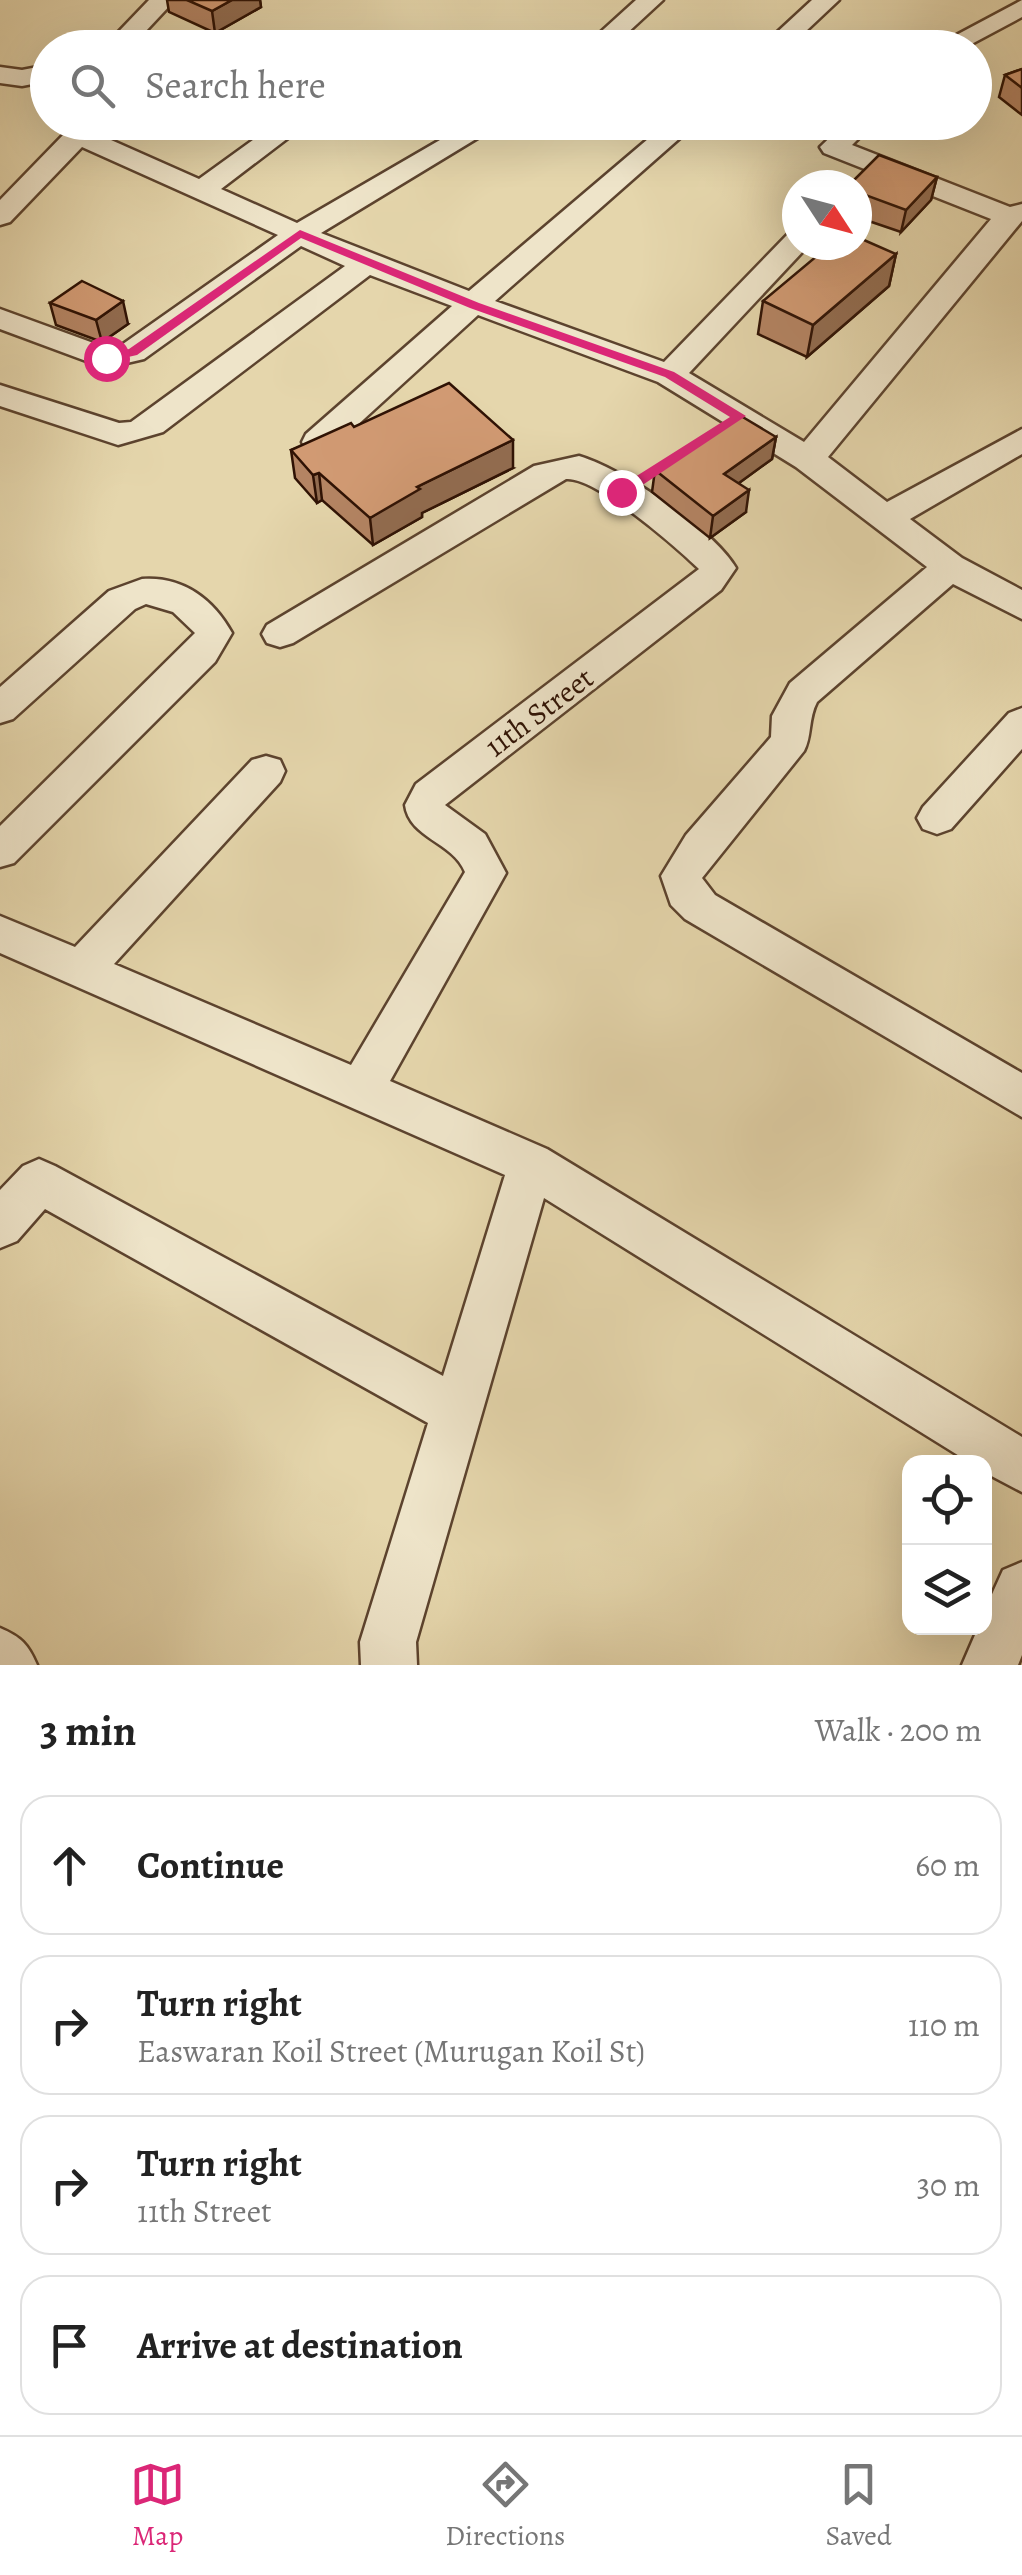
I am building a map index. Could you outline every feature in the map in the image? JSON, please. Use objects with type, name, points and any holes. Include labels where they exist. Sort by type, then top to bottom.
[{"type":"street","points":[[130,30],[163,0]]},
{"type":"street","points":[[616,30],[652,0]]},
{"type":"street","points":[[793,30],[827,0]]},
{"type":"street","points":[[977,30],[1022,6]]},
{"type":"street","points":[[0,74],[30,76]]},
{"type":"street","points":[[0,216],[70,140]]},
{"type":"street","points":[[102,140],[366,264],[669,374],[808,460],[950,568],[1022,606]]},
{"type":"street","points":[[202,190],[271,140]]},
{"type":"street","points":[[0,318],[97,355],[118,358],[133,352],[300,234],[459,140]]},
{"type":"street","points":[[318,442],[665,140]]},
{"type":"street","points":[[808,460],[1016,214],[834,147],[842,140]]},
{"type":"street","points":[[864,170],[872,162]]},
{"type":"street","points":[[669,374],[782,257]]},
{"type":"street","points":[[0,395],[118,434],[137,432],[152,425],[366,264]]},
{"type":"street","points":[[710,436],[740,416]]},
{"type":"street","points":[[884,519],[1022,440]]},
{"type":"street","name":"11th Street","points":[[280,634],[557,470],[584,469],[636,483],[718,568],[709,581],[430,795],[426,814],[474,848],[484,860],[486,872],[361,1090]]},
{"type":"street","points":[[950,568],[803,693],[792,716],[790,741],[700,847],[681,876],[686,893],[700,907],[1022,1097]]},
{"type":"street","points":[[0,709],[122,600],[145,591],[167,594],[206,616],[214,633],[202,652],[0,851]]},
{"type":"street","points":[[938,818],[1022,723]]},
{"type":"street","points":[[82,969],[266,771]]},
{"type":"street","points":[[0,934],[530,1164],[1022,1466]]},
{"type":"street","points":[[388,1665],[388,1642],[530,1164]]},
{"type":"street","points":[[0,1224],[40,1181],[455,1410]]},
{"type":"street","points":[[990,1665],[1022,1589]]},
{"type":"street","points":[[0,1656],[9,1665]]},
{"type":"building","points":[[187,0],[232,0],[212,11]]},
{"type":"building","points":[[1022,69],[1022,88],[1005,75]]},
{"type":"building","points":[[879,155],[937,177],[906,210],[872,198],[872,170],[864,170]]},
{"type":"building","points":[[872,244],[896,254],[813,325],[763,301],[812,260],[872,260]]},
{"type":"building","points":[[82,281],[123,301],[96,320],[50,303]]},
{"type":"building","points":[[449,383],[513,440],[417,487],[420,489],[370,518],[319,473],[313,475],[291,450],[351,423],[354,427]]},
{"type":"building","points":[[741,416],[776,437],[724,474],[749,490],[713,516],[655,470]]},
{"type":"route","points":[[106,358],[133,352],[300,234],[474,306],[669,374],[740,416],[621,492]]}]
